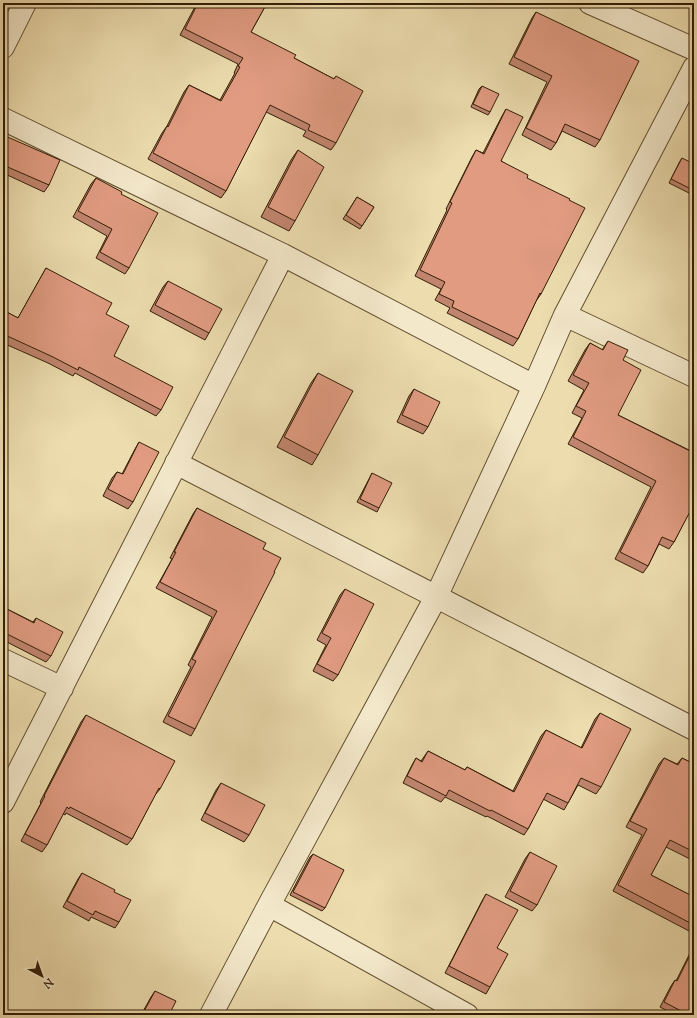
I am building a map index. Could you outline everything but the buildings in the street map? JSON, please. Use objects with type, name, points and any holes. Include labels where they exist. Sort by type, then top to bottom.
[{"type":"street","points":[[3,47],[25,3]]},
{"type":"street","points":[[590,3],[694,49]]},
{"type":"street","points":[[211,1015],[436,597],[534,386],[565,315],[694,68]]},
{"type":"street","points":[[3,120],[283,255],[534,386]]},
{"type":"street","points":[[3,802],[283,255]]},
{"type":"street","points":[[565,315],[694,376]]},
{"type":"street","points":[[176,464],[694,729]]},
{"type":"street","points":[[3,660],[62,688]]},
{"type":"street","points":[[269,905],[467,1015]]}]
